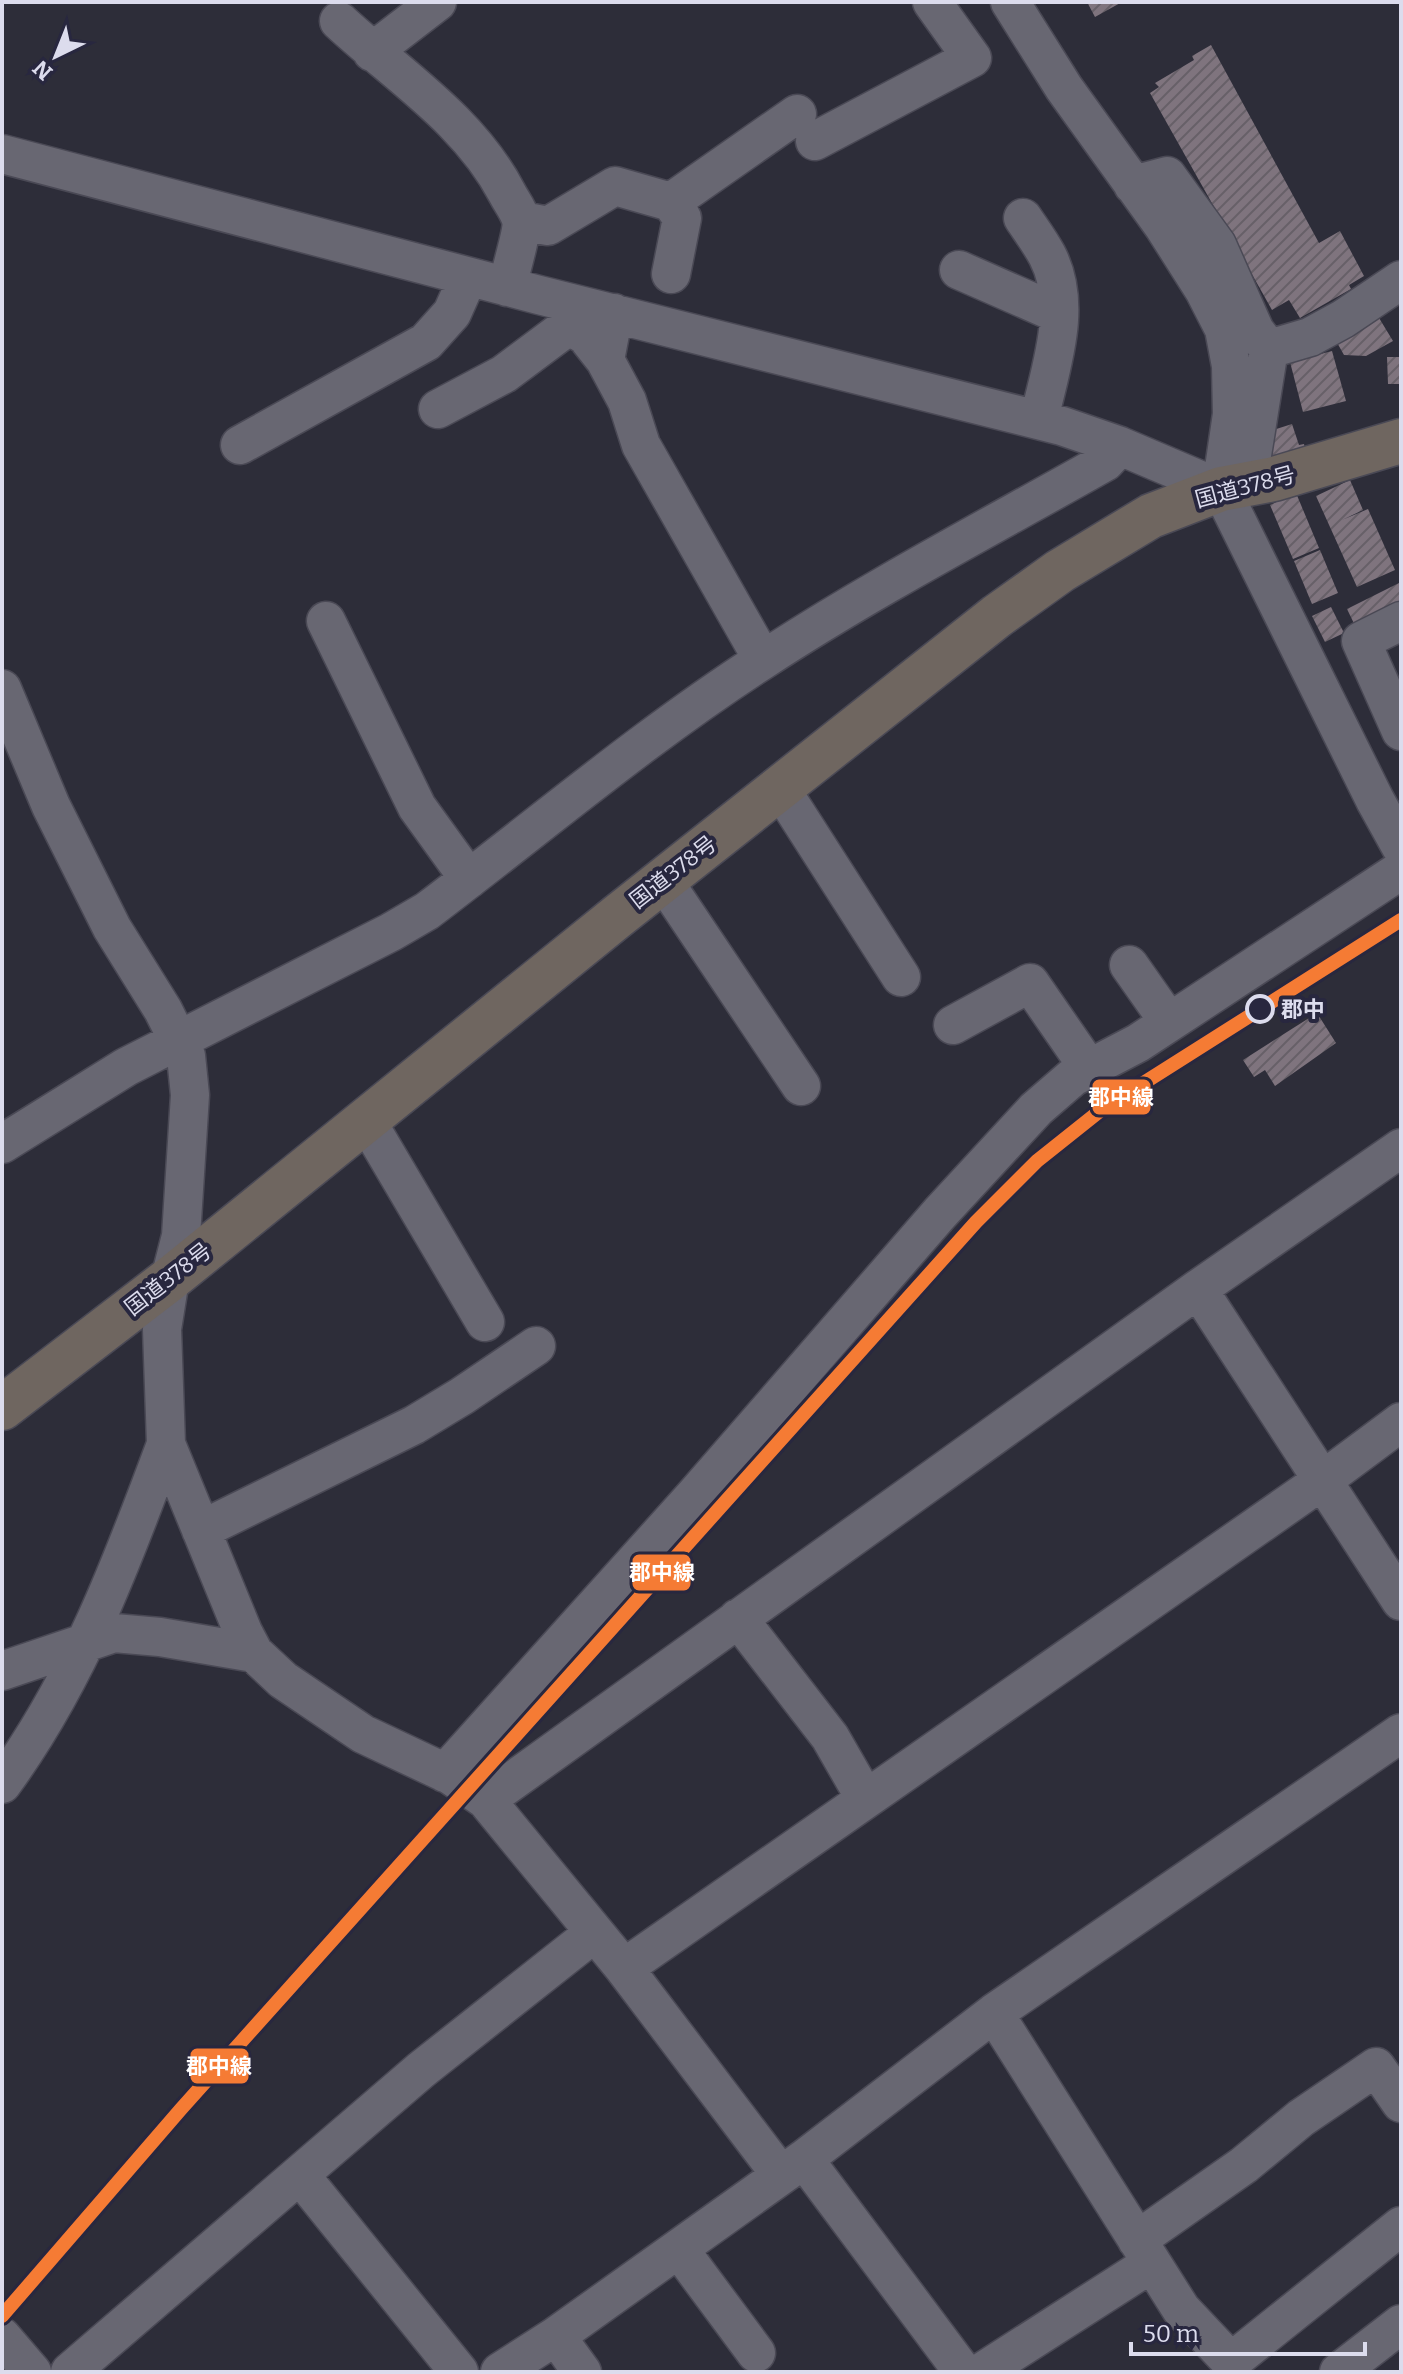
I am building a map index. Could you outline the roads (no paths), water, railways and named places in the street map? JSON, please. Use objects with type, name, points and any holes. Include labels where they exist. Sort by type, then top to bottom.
[{"type":"highway","name":"国道378号","points":[[2,1408],[170,1279],[663,880],[997,616],[1060,571],[1151,516],[1221,489],[1274,479],[1401,441]]},
{"type":"street","points":[[372,52],[437,2]]},
{"type":"street","points":[[671,202],[804,123],[972,58],[932,2]]},
{"type":"street","points":[[1010,2],[1064,88],[1204,290],[1224,329],[1231,366],[1232,414],[1221,489],[1401,847]]},
{"type":"street","points":[[339,21],[437,105],[473,141],[497,173],[522,221],[507,287]]},
{"type":"street","points":[[2,154],[468,277],[1039,420],[1120,446],[1221,489]]},
{"type":"street","points":[[1133,185],[1167,176],[1217,245],[1255,331],[1269,349],[1252,455],[1221,489]]},
{"type":"street","points":[[522,221],[548,226],[615,186],[671,202],[682,218],[671,274]]},
{"type":"street","points":[[1023,218],[1048,257],[1058,292],[1059,327],[1039,420]]},
{"type":"street","points":[[959,270],[1059,314]]},
{"type":"street","points":[[240,445],[426,342],[452,313],[468,277]]},
{"type":"street","points":[[1269,349],[1310,337],[1401,280]]},
{"type":"street","points":[[605,360],[614,313]]},
{"type":"street","points":[[438,409],[504,374],[563,330],[574,328],[586,336],[605,360],[627,401],[641,445],[763,660]]},
{"type":"street","points":[[2,1144],[126,1067],[427,911],[660,731],[763,660],[888,583],[1105,462],[1120,446]]},
{"type":"street","points":[[326,621],[417,807],[469,879]]},
{"type":"street","points":[[1401,621],[1361,641],[1401,731]]},
{"type":"street","points":[[2,689],[65,833],[112,928],[163,1010],[186,1056],[190,1095],[181,1236],[162,1329],[166,1444],[229,1603],[254,1653],[283,1680],[363,1734],[445,1773],[486,1800],[963,2372]]},
{"type":"street","points":[[780,788],[901,977]]},
{"type":"street","points":[[445,1773],[706,1482],[940,1213],[1036,1109],[1088,1067],[1113,1058],[1401,870]]},
{"type":"street","points":[[663,880],[801,1086]]},
{"type":"street","points":[[1129,965],[1169,1022]]},
{"type":"street","points":[[953,1025],[1030,983],[1088,1067]]},
{"type":"street","points":[[366,1120],[485,1322]]},
{"type":"street","points":[[486,1800],[1198,1289],[1401,1148]]},
{"type":"street","points":[[1198,1289],[1401,1601]]},
{"type":"street","points":[[201,1530],[414,1425],[536,1346]]},
{"type":"street","points":[[624,1968],[1323,1480],[1401,1422]]},
{"type":"street","points":[[2,1784],[34,1741],[88,1640],[117,1575],[166,1444]]},
{"type":"street","points":[[738,1618],[830,1737],[865,1798]]},
{"type":"street","points":[[2,1671],[114,1633],[160,1637],[254,1653]]},
{"type":"street","points":[[500,2372],[679,2249],[994,2013],[1401,1733]]},
{"type":"street","points":[[70,2372],[421,2070],[594,1933]]},
{"type":"street","points":[[994,2013],[1181,2309],[1232,2367],[1401,2226]]},
{"type":"street","points":[[982,2372],[1145,2252],[1301,2118],[1376,2067],[1401,2103]]},
{"type":"street","points":[[300,2175],[459,2372]]},
{"type":"street","points":[[679,2249],[756,2353]]},
{"type":"street","points":[[1339,2372],[1401,2324]]},
{"type":"street","points":[[556,2336],[582,2372]]},
{"type":"street","points":[[2,2337],[32,2372]]},
{"type":"place","name":"郡中","points":[[1260,1009]]}]
